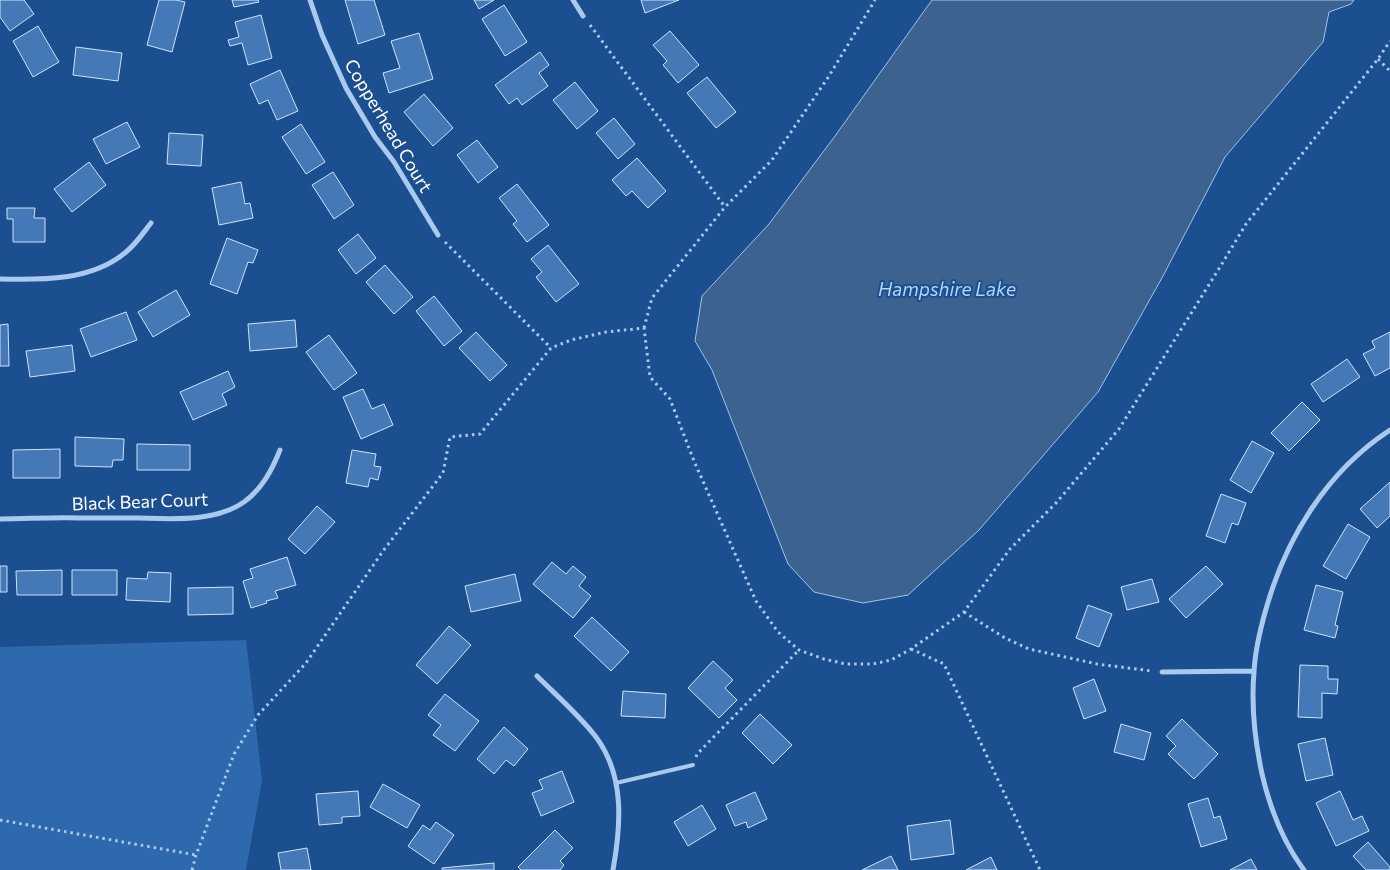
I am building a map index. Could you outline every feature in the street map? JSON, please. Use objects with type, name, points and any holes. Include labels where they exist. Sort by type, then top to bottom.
[{"type":"street","name":"Copperhead Court","points":[[310,0],[322,35],[346,88],[438,235]]},
{"type":"street","points":[[573,0],[583,16]]},
{"type":"street","points":[[0,279],[44,280],[65,277],[101,267],[125,253],[151,223]]},
{"type":"street","points":[[1304,870],[1295,858],[1274,814],[1260,763],[1254,727],[1254,672],[1260,630],[1273,583],[1298,530],[1326,489],[1340,473],[1353,459],[1390,430]]},
{"type":"street","name":"Black Bear Court","points":[[0,519],[177,519],[218,514],[243,503],[253,495],[271,471],[280,450]]},
{"type":"street","points":[[1162,672],[1254,672]]},
{"type":"street","points":[[537,676],[588,727],[597,738],[610,762],[619,801],[619,825],[613,870]]},
{"type":"lane","points":[[616,783],[693,766]]},
{"type":"path","points":[[875,0],[829,76],[772,160],[725,207],[652,298],[644,328],[650,377],[670,399],[694,461],[756,601],[778,632],[799,650],[846,664],[873,664],[891,660],[911,649],[964,612],[1010,550],[1056,503],[1119,429],[1246,224],[1378,59],[1390,41]]},
{"type":"path","points":[[583,16],[725,207]]},
{"type":"path","points":[[1378,59],[1390,71]]},
{"type":"path","points":[[438,235],[551,348]]},
{"type":"path","points":[[192,870],[234,754],[243,738],[258,715],[306,663],[383,550],[443,472],[450,437],[480,434],[551,348],[571,340],[606,332],[644,328]]},
{"type":"path","points":[[964,612],[1005,638],[1029,648],[1097,664],[1162,672]]},
{"type":"path","points":[[911,649],[944,664],[1040,870]]},
{"type":"path","points":[[693,766],[697,754],[799,650]]},
{"type":"path","points":[[0,820],[196,855]]},
{"type":"shaded area","points":[[246,640],[262,780],[246,870],[0,870],[0,647]]},
{"type":"water","name":"Hampshire Lake","points":[[932,0],[1354,0],[1351,4],[1329,12],[1323,42],[1225,157],[1163,276],[1098,392],[979,530],[908,595],[863,603],[814,592],[788,564],[712,370],[695,341],[702,296],[769,224],[835,136]]},
{"type":"building","points":[[0,0],[24,0],[34,14],[10,31],[0,17]]},
{"type":"building","points":[[159,0],[185,2],[172,52],[147,45]]},
{"type":"building","points":[[232,0],[258,0],[259,2],[234,7]]},
{"type":"building","points":[[345,0],[374,0],[385,35],[358,44]]},
{"type":"building","points":[[474,0],[494,0],[479,9]]},
{"type":"building","points":[[641,0],[679,0],[645,13]]},
{"type":"building","points":[[504,5],[527,42],[505,56],[482,19]]},
{"type":"building","points":[[261,15],[272,58],[248,65],[242,43],[230,46],[228,40],[239,37],[235,22]]},
{"type":"building","points":[[38,26],[59,62],[33,77],[13,41]]},
{"type":"building","points":[[670,31],[699,65],[678,83],[663,65],[667,61],[653,45]]},
{"type":"building","points":[[419,33],[433,79],[389,93],[383,73],[400,68],[391,41]]},
{"type":"building","points":[[76,47],[122,53],[118,81],[73,75]]},
{"type":"building","points":[[540,52],[549,65],[539,73],[548,86],[522,105],[517,98],[509,104],[495,85]]},
{"type":"building","points":[[280,70],[298,111],[277,120],[268,100],[259,104],[250,84]]},
{"type":"building","points":[[707,77],[736,112],[716,128],[687,93]]},
{"type":"building","points":[[575,82],[598,111],[577,129],[553,100]]},
{"type":"building","points":[[424,94],[453,128],[433,146],[404,112]]},
{"type":"building","points":[[614,118],[635,144],[618,159],[596,133]]},
{"type":"building","points":[[127,122],[140,147],[106,164],[93,139]]},
{"type":"building","points":[[301,124],[325,162],[306,174],[282,137]]},
{"type":"building","points":[[169,133],[203,135],[201,166],[167,164]]},
{"type":"building","points":[[477,140],[498,167],[478,183],[457,155]]},
{"type":"building","points":[[637,158],[666,191],[648,208],[632,191],[626,196],[612,180]]},
{"type":"building","points":[[89,162],[106,185],[72,212],[54,189]]},
{"type":"building","points":[[333,172],[354,205],[334,219],[312,185]]},
{"type":"building","points":[[241,182],[245,204],[250,203],[253,218],[219,225],[212,188]]},
{"type":"building","points":[[517,184],[549,225],[527,242],[513,224],[517,221],[499,198]]},
{"type":"building","points":[[7,208],[35,208],[34,218],[45,218],[45,242],[13,242],[13,219],[7,219]]},
{"type":"building","points":[[358,234],[376,258],[356,274],[338,250]]},
{"type":"building","points":[[227,238],[258,250],[253,263],[248,262],[237,294],[210,284]]},
{"type":"building","points":[[548,245],[579,284],[556,302],[536,277],[542,272],[531,259]]},
{"type":"building","points":[[385,265],[413,297],[394,314],[366,282]]},
{"type":"building","points":[[176,290],[190,315],[153,337],[138,312]]},
{"type":"building","points":[[434,296],[462,331],[444,346],[416,311]]},
{"type":"building","points":[[126,312],[137,340],[91,357],[80,329]]},
{"type":"building","points":[[295,320],[297,347],[250,351],[248,324]]},
{"type":"building","points":[[8,324],[9,366],[0,366],[0,325]]},
{"type":"building","points":[[476,332],[507,365],[490,381],[459,348]]},
{"type":"building","points":[[1390,332],[1390,368],[1375,376],[1363,354],[1375,348],[1372,341]]},
{"type":"building","points":[[329,335],[357,373],[334,390],[306,352]]},
{"type":"building","points":[[72,345],[75,371],[30,377],[26,351]]},
{"type":"building","points":[[1347,359],[1360,377],[1323,402],[1311,384]]},
{"type":"building","points":[[228,371],[235,387],[222,394],[227,405],[193,420],[180,392]]},
{"type":"building","points":[[363,389],[372,409],[384,404],[393,425],[361,439],[343,397]]},
{"type":"building","points":[[1302,402],[1320,420],[1289,451],[1271,433]]},
{"type":"building","points":[[75,437],[124,439],[123,460],[113,460],[112,467],[75,466]]},
{"type":"building","points":[[1252,441],[1274,453],[1251,493],[1230,480]]},
{"type":"building","points":[[137,444],[190,445],[190,470],[137,470]]},
{"type":"building","points":[[60,449],[60,478],[13,478],[13,450]]},
{"type":"building","points":[[352,450],[376,454],[374,466],[381,467],[378,480],[370,478],[368,487],[346,483]]},
{"type":"building","points":[[1390,482],[1390,516],[1377,528],[1360,509]]},
{"type":"building","points":[[1221,494],[1246,503],[1238,525],[1232,523],[1225,543],[1206,536]]},
{"type":"building","points":[[317,506],[335,522],[305,554],[288,539]]},
{"type":"building","points":[[1348,524],[1370,537],[1346,579],[1323,566]]},
{"type":"building","points":[[287,557],[296,585],[275,591],[278,598],[251,608],[243,581],[253,578],[250,569]]},
{"type":"building","points":[[552,562],[566,574],[573,566],[586,577],[579,586],[591,596],[573,618],[533,584]]},
{"type":"building","points":[[0,566],[7,566],[7,592],[0,592]]},
{"type":"building","points":[[1206,566],[1223,584],[1186,618],[1169,599]]},
{"type":"building","points":[[62,570],[62,595],[17,595],[16,571]]},
{"type":"building","points":[[72,570],[117,570],[117,595],[72,595]]},
{"type":"building","points":[[148,572],[171,573],[170,602],[126,600],[127,578],[147,579]]},
{"type":"building","points":[[515,574],[521,601],[471,612],[465,586]]},
{"type":"building","points":[[1152,579],[1159,602],[1127,610],[1121,587]]},
{"type":"building","points":[[1316,585],[1343,592],[1335,625],[1338,626],[1335,638],[1304,630]]},
{"type":"building","points":[[233,587],[233,614],[188,615],[188,588]]},
{"type":"building","points":[[1088,605],[1112,614],[1099,647],[1076,638]]},
{"type":"building","points":[[592,617],[629,652],[611,671],[574,636]]},
{"type":"building","points":[[449,626],[471,645],[437,684],[416,665]]},
{"type":"building","points":[[713,661],[733,680],[725,688],[737,700],[719,718],[688,688]]},
{"type":"building","points":[[1300,665],[1328,666],[1328,679],[1338,679],[1337,694],[1322,693],[1322,718],[1298,717]]},
{"type":"building","points":[[1094,679],[1106,711],[1084,719],[1073,688]]},
{"type":"building","points":[[623,691],[666,694],[665,718],[621,716]]},
{"type":"building","points":[[445,694],[479,721],[455,751],[433,735],[441,725],[428,715]]},
{"type":"building","points":[[760,714],[792,745],[773,764],[742,733]]},
{"type":"building","points":[[1182,719],[1218,754],[1194,779],[1168,754],[1176,746],[1166,736]]},
{"type":"building","points":[[1121,724],[1151,733],[1144,760],[1114,752]]},
{"type":"building","points":[[504,727],[528,749],[514,766],[506,760],[494,774],[477,759]]},
{"type":"building","points":[[1325,738],[1333,775],[1306,781],[1298,744]]},
{"type":"building","points":[[562,771],[574,802],[541,816],[532,793],[543,789],[539,780]]},
{"type":"building","points":[[383,784],[420,805],[407,828],[370,807]]},
{"type":"building","points":[[358,791],[360,816],[342,817],[342,823],[319,825],[316,794]]},
{"type":"building","points":[[1340,791],[1353,820],[1362,816],[1369,831],[1336,846],[1316,803]]},
{"type":"building","points":[[755,792],[767,819],[748,828],[746,822],[735,826],[726,805]]},
{"type":"building","points":[[1208,798],[1214,818],[1220,816],[1227,839],[1201,847],[1188,804]]},
{"type":"building","points":[[702,805],[716,829],[688,846],[674,822]]},
{"type":"building","points":[[950,820],[954,854],[911,860],[907,826]]},
{"type":"building","points":[[436,822],[454,835],[434,864],[408,846],[423,825],[430,830]]},
{"type":"building","points":[[555,830],[573,848],[560,861],[564,865],[560,870],[521,870],[518,867]]},
{"type":"building","points":[[1368,842],[1390,867],[1390,870],[1366,870],[1353,856]]},
{"type":"building","points":[[307,848],[311,870],[281,870],[278,853]]},
{"type":"building","points":[[891,856],[898,870],[862,870]]},
{"type":"building","points":[[991,857],[997,870],[966,870]]},
{"type":"building","points":[[1251,859],[1257,870],[1230,870]]},
{"type":"building","points":[[494,863],[494,870],[442,870],[442,868]]}]
